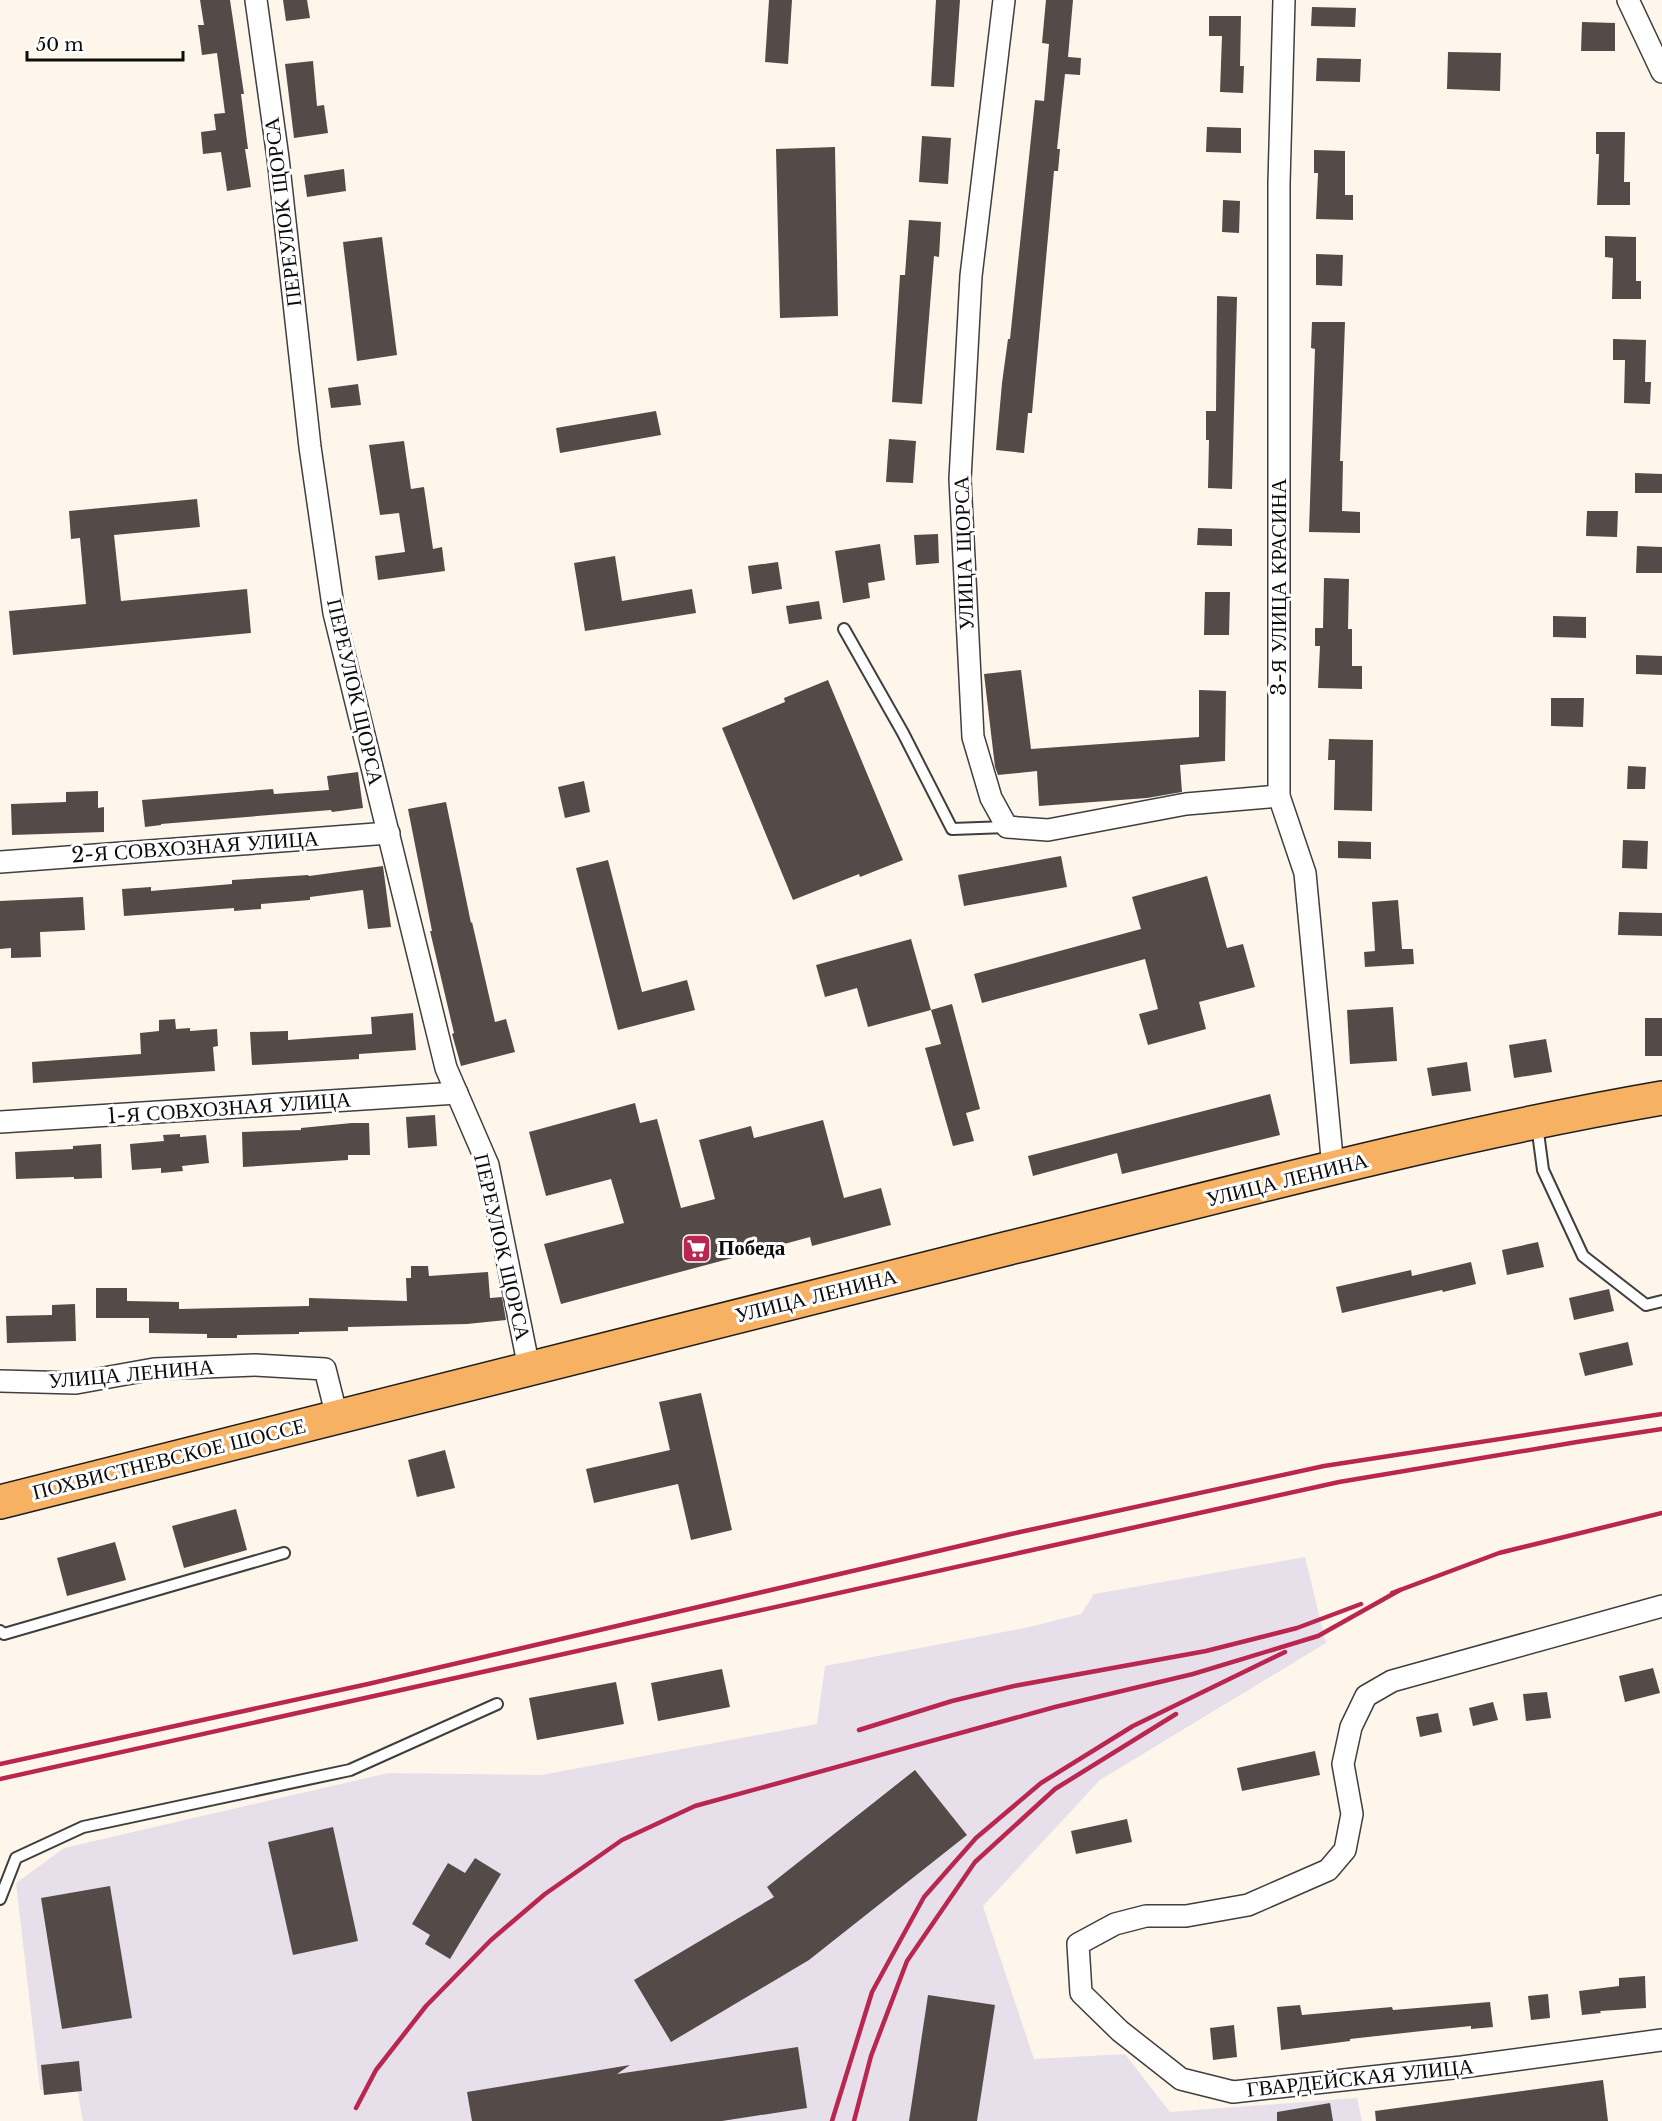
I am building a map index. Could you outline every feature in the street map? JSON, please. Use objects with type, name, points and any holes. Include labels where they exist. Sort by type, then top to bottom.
[{"type":"main road","name":"УЛИЦА ЛЕНИНА","points":[[337,1417],[1333,1168],[1536,1121],[1662,1098]]},
{"type":"main road","name":"ПОХВИСТНЕВСКОЕ ШОССЕ","points":[[0,1502],[337,1417]]},
{"type":"street","name":"ПЕРЕУЛОК ЩОРСА","points":[[256,0],[278,158],[310,447],[334,613],[446,1068],[488,1165],[529,1368]]},
{"type":"street","name":"УЛИЦА ЩОРСА","points":[[1004,0],[970,276],[960,479],[973,737],[991,798],[1007,827]]},
{"type":"street","name":"3-Я УЛИЦА КРАСИНА","points":[[1284,0],[1279,183],[1279,796],[1305,873],[1333,1168]]},
{"type":"street","points":[[1628,0],[1662,72]]},
{"type":"street","points":[[1007,827],[1048,830],[1186,804],[1279,796]]},
{"type":"street","name":"2-Я СОВХОЗНАЯ УЛИЦА","points":[[0,862],[389,832]]},
{"type":"street","name":"1-Я СОВХОЗНАЯ УЛИЦА","points":[[0,1122],[457,1093]]},
{"type":"street","name":"УЛИЦА ЛЕНИНА","points":[[0,1381],[76,1383],[154,1369],[244,1365],[326,1369],[337,1417]]},
{"type":"street","name":"ГВАРДЕЙСКАЯ УЛИЦА","points":[[1662,1606],[1392,1681],[1366,1696],[1351,1727],[1343,1764],[1352,1814],[1345,1850],[1328,1870],[1248,1905],[1186,1916],[1146,1916],[1115,1924],[1078,1944],[1081,1993],[1120,2031],[1181,2079],[1233,2092],[1421,2072],[1662,2040]]},
{"type":"lane","points":[[844,629],[903,732],[952,829],[1007,827]]},
{"type":"lane","points":[[1536,1121],[1543,1170],[1583,1256],[1646,1305],[1662,1301]]},
{"type":"lane","points":[[0,1631],[4,1634],[284,1553]]},
{"type":"lane","points":[[0,1899],[16,1858],[83,1827],[350,1770],[497,1704]]},
{"type":"shaded area","points":[[1305,1557],[1326,1643],[1100,1780],[983,1906],[1034,2059],[1125,2054],[1170,2112],[1357,2098],[1362,2121],[83,2121],[77,2088],[40,2090],[16,1883],[64,1848],[388,1773],[541,1775],[817,1724],[825,1666],[1025,1628],[1081,1614],[1094,1594]]},
{"type":"building","points":[[200,0],[230,0],[244,94],[241,94],[248,149],[245,149],[251,187],[227,191],[221,152],[203,154],[201,132],[216,130],[214,114],[225,113],[217,53],[202,55],[198,25],[204,25]]},
{"type":"building","points":[[283,0],[307,0],[310,18],[286,21]]},
{"type":"building","points":[[769,0],[792,0],[788,64],[765,62]]},
{"type":"building","points":[[936,0],[960,0],[954,87],[931,86]]},
{"type":"building","points":[[1046,0],[1073,0],[1068,57],[1081,58],[1080,75],[1065,74],[1057,149],[1060,149],[1058,171],[1054,171],[1032,413],[1028,413],[1024,453],[996,450],[1035,100],[1044,101],[1049,44],[1042,43]]},
{"type":"building","points":[[1312,7],[1356,8],[1355,27],[1311,26]]},
{"type":"building","points":[[1209,16],[1241,16],[1240,66],[1244,66],[1243,93],[1220,92],[1222,36],[1209,36]]},
{"type":"building","points":[[1582,22],[1615,23],[1615,51],[1581,51]]},
{"type":"building","points":[[1448,52],[1501,53],[1500,91],[1447,89]]},
{"type":"building","points":[[1317,58],[1361,59],[1360,82],[1316,81]]},
{"type":"building","points":[[313,61],[317,106],[324,105],[328,133],[294,138],[285,64]]},
{"type":"building","points":[[1207,127],[1241,128],[1241,153],[1206,152]]},
{"type":"building","points":[[1596,132],[1625,132],[1624,182],[1630,182],[1630,205],[1597,205],[1599,154],[1596,154]]},
{"type":"building","points":[[922,136],[951,138],[948,184],[919,182]]},
{"type":"building","points":[[835,147],[838,316],[780,318],[776,149]]},
{"type":"building","points":[[1314,150],[1345,151],[1345,195],[1353,195],[1353,220],[1316,219],[1318,173],[1314,173]]},
{"type":"building","points":[[344,169],[346,191],[307,197],[304,175]]},
{"type":"building","points":[[1223,200],[1240,201],[1239,233],[1222,232]]},
{"type":"building","points":[[909,220],[941,222],[939,257],[934,256],[922,404],[892,402],[900,275],[905,275]]},
{"type":"building","points":[[1605,236],[1636,237],[1636,281],[1641,281],[1641,299],[1612,299],[1613,258],[1605,257]]},
{"type":"building","points":[[382,237],[397,355],[357,361],[343,242]]},
{"type":"building","points":[[1316,254],[1343,255],[1342,286],[1316,285]]},
{"type":"building","points":[[1217,296],[1237,297],[1232,489],[1208,488],[1209,440],[1206,440],[1206,411],[1216,411]]},
{"type":"building","points":[[1312,322],[1345,322],[1340,461],[1343,461],[1342,511],[1360,512],[1360,533],[1309,532],[1315,349],[1311,348]]},
{"type":"building","points":[[1613,339],[1646,340],[1645,382],[1651,382],[1650,404],[1624,403],[1625,360],[1613,360]]},
{"type":"building","points":[[358,384],[361,405],[331,408],[328,388]]},
{"type":"building","points":[[656,411],[661,435],[560,453],[556,428]]},
{"type":"building","points":[[889,439],[916,441],[913,483],[886,482]]},
{"type":"building","points":[[404,441],[411,489],[424,487],[433,549],[442,547],[445,571],[378,580],[375,556],[405,552],[399,513],[380,515],[369,445]]},
{"type":"building","points":[[1635,473],[1662,474],[1662,493],[1635,493]]},
{"type":"building","points":[[197,499],[200,527],[114,535],[121,601],[247,589],[251,633],[13,655],[9,611],[86,604],[80,538],[71,539],[69,511]]},
{"type":"building","points":[[1587,511],[1618,511],[1617,537],[1586,536]]},
{"type":"building","points":[[1198,528],[1232,529],[1232,546],[1197,545]]},
{"type":"building","points":[[938,534],[939,563],[916,565],[914,535]]},
{"type":"building","points":[[880,544],[885,580],[868,583],[870,598],[843,603],[835,551]]},
{"type":"building","points":[[1637,546],[1662,547],[1662,573],[1636,573]]},
{"type":"building","points":[[615,556],[622,601],[692,589],[696,613],[585,631],[574,563]]},
{"type":"building","points":[[778,562],[782,589],[752,594],[748,566]]},
{"type":"building","points":[[1324,578],[1349,579],[1348,629],[1352,629],[1352,666],[1362,666],[1362,689],[1318,688],[1320,646],[1315,646],[1315,628],[1323,628]]},
{"type":"building","points":[[1205,592],[1230,592],[1229,635],[1204,635]]},
{"type":"building","points":[[819,601],[822,619],[789,624],[786,606]]},
{"type":"building","points":[[1553,616],[1586,617],[1586,638],[1553,637]]},
{"type":"building","points":[[1636,655],[1662,656],[1662,675],[1636,674]]},
{"type":"building","points":[[1021,670],[1031,749],[1199,737],[1199,690],[1226,691],[1225,761],[1180,765],[1182,792],[1147,798],[1039,806],[1037,771],[998,775],[995,767],[984,674]]},
{"type":"building","points":[[828,680],[903,860],[860,877],[859,874],[793,900],[722,728],[785,702],[784,698]]},
{"type":"building","points":[[1551,698],[1584,698],[1583,727],[1551,726]]},
{"type":"building","points":[[1329,739],[1373,740],[1372,811],[1334,810],[1335,760],[1328,760]]},
{"type":"building","points":[[1628,766],[1646,767],[1645,789],[1627,789]]},
{"type":"building","points":[[358,772],[363,808],[145,827],[142,800],[273,789],[274,794],[329,790],[327,776]]},
{"type":"building","points":[[584,781],[590,812],[565,818],[558,787]]},
{"type":"building","points":[[98,791],[98,808],[104,807],[104,832],[12,835],[11,804],[66,802],[66,792]]},
{"type":"building","points":[[446,802],[471,923],[495,1022],[506,1019],[515,1052],[461,1066],[430,931],[432,931],[408,809]]},
{"type":"building","points":[[1623,840],[1648,841],[1647,869],[1622,868]]},
{"type":"building","points":[[1338,841],[1371,842],[1371,859],[1338,858]]},
{"type":"building","points":[[1061,856],[1067,887],[964,906],[958,875]]},
{"type":"building","points":[[608,860],[642,992],[687,980],[695,1010],[618,1030],[576,868]]},
{"type":"building","points":[[383,866],[391,927],[368,929],[363,890],[310,897],[310,900],[261,904],[261,909],[234,911],[234,908],[124,916],[122,889],[151,887],[151,891],[232,884],[232,880],[309,876]]},
{"type":"building","points":[[1207,876],[1227,948],[1243,944],[1255,987],[1199,1002],[1206,1029],[1148,1045],[1139,1014],[1158,1009],[1145,959],[982,1003],[974,974],[1141,929],[1132,897]]},
{"type":"building","points":[[83,897],[85,930],[40,932],[41,957],[11,958],[11,948],[0,949],[0,901]]},
{"type":"building","points":[[1398,900],[1402,949],[1413,949],[1414,964],[1365,967],[1364,952],[1375,951],[1372,902]]},
{"type":"building","points":[[1619,912],[1662,913],[1662,936],[1618,935]]},
{"type":"building","points":[[911,939],[931,1010],[868,1027],[857,988],[825,997],[816,965]]},
{"type":"building","points":[[952,1004],[980,1109],[966,1113],[974,1141],[953,1146],[925,1048],[941,1044],[931,1010]]},
{"type":"building","points":[[1393,1007],[1397,1061],[1350,1064],[1347,1010]]},
{"type":"building","points":[[413,1013],[416,1050],[359,1054],[359,1059],[252,1065],[250,1032],[288,1031],[288,1040],[372,1034],[371,1017]]},
{"type":"building","points":[[1645,1018],[1662,1018],[1662,1056],[1645,1056]]},
{"type":"building","points":[[175,1019],[176,1029],[190,1028],[190,1031],[217,1029],[218,1046],[213,1047],[215,1071],[33,1083],[32,1062],[141,1054],[140,1033],[159,1031],[159,1020]]},
{"type":"building","points":[[1546,1039],[1552,1072],[1514,1078],[1509,1045]]},
{"type":"building","points":[[1467,1062],[1471,1091],[1432,1096],[1427,1068]]},
{"type":"building","points":[[1270,1094],[1280,1135],[1122,1174],[1117,1153],[1033,1176],[1028,1156]]},
{"type":"building","points":[[635,1103],[640,1123],[657,1119],[681,1208],[715,1199],[699,1140],[751,1126],[754,1138],[823,1120],[844,1198],[881,1188],[891,1225],[812,1246],[810,1237],[561,1304],[544,1244],[624,1223],[611,1179],[546,1196],[529,1132]]},
{"type":"building","points":[[435,1115],[437,1146],[408,1148],[406,1117]]},
{"type":"building","points":[[369,1123],[370,1155],[348,1155],[348,1160],[243,1167],[242,1132],[301,1130],[301,1128]]},
{"type":"building","points":[[180,1134],[180,1137],[206,1135],[209,1163],[182,1166],[183,1171],[161,1173],[161,1168],[132,1170],[130,1144],[164,1141],[163,1135]]},
{"type":"building","points":[[101,1144],[102,1178],[16,1179],[15,1152],[73,1149],[73,1146]]},
{"type":"building","points":[[1538,1242],[1544,1267],[1507,1275],[1502,1250]]},
{"type":"building","points":[[1471,1262],[1476,1284],[1342,1313],[1336,1287],[1411,1270],[1412,1276]]},
{"type":"building","points":[[411,1266],[428,1266],[429,1276],[488,1272],[490,1298],[502,1297],[506,1320],[467,1324],[348,1327],[348,1331],[207,1338],[207,1334],[149,1333],[149,1318],[96,1318],[96,1288],[127,1288],[127,1301],[179,1302],[179,1309],[309,1306],[309,1298],[407,1301],[406,1278],[411,1278]]},
{"type":"building","points":[[1609,1289],[1614,1311],[1574,1320],[1569,1298]]},
{"type":"building","points":[[75,1304],[76,1341],[7,1343],[6,1316],[52,1315],[52,1305]]},
{"type":"building","points":[[1628,1342],[1633,1365],[1585,1376],[1579,1353]]},
{"type":"building","points":[[701,1393],[732,1530],[691,1540],[678,1484],[594,1503],[586,1469],[670,1450],[659,1402]]},
{"type":"building","points":[[445,1450],[455,1488],[417,1497],[408,1460]]},
{"type":"building","points":[[236,1509],[247,1550],[184,1568],[172,1526]]},
{"type":"building","points":[[115,1542],[126,1580],[67,1596],[57,1558]]},
{"type":"building","points":[[1653,1668],[1660,1693],[1625,1702],[1619,1676]]},
{"type":"building","points":[[722,1669],[730,1707],[658,1721],[651,1683]]},
{"type":"building","points":[[616,1682],[624,1724],[537,1740],[529,1698]]},
{"type":"building","points":[[1547,1692],[1551,1718],[1526,1721],[1523,1694]]},
{"type":"building","points":[[1493,1702],[1498,1720],[1473,1726],[1469,1708]]},
{"type":"building","points":[[1438,1713],[1442,1732],[1420,1737],[1416,1717]]},
{"type":"building","points":[[1315,1751],[1320,1775],[1242,1791],[1237,1768]]},
{"type":"building","points":[[915,1770],[967,1835],[809,1960],[671,2042],[634,1980],[774,1897],[767,1887]]},
{"type":"building","points":[[1127,1819],[1132,1842],[1076,1854],[1071,1831]]},
{"type":"building","points":[[333,1827],[358,1941],[293,1955],[268,1842]]},
{"type":"building","points":[[475,1858],[501,1874],[450,1959],[425,1944],[430,1935],[412,1924],[448,1863],[465,1873]]},
{"type":"building","points":[[110,1886],[132,2018],[62,2029],[41,1898]]},
{"type":"building","points":[[1645,1976],[1646,2008],[1600,2011],[1601,2013],[1582,2015],[1579,1991],[1619,1986],[1619,1978]]},
{"type":"building","points":[[1548,1994],[1550,2018],[1531,2020],[1528,1996]]},
{"type":"building","points":[[928,1995],[995,2005],[977,2121],[909,2121]]},
{"type":"building","points":[[1490,2002],[1493,2027],[1471,2029],[1471,2026],[1422,2031],[1281,2050],[1277,2007],[1300,2005],[1302,2015]]},
{"type":"building","points":[[1234,2025],[1237,2057],[1213,2060],[1210,2028]]},
{"type":"building","points":[[798,2047],[807,2108],[722,2121],[472,2121],[467,2092],[630,2065],[617,2074]]},
{"type":"building","points":[[79,2061],[82,2091],[44,2095],[41,2065]]},
{"type":"building","points":[[1603,2080],[1608,2121],[1376,2121],[1375,2111]]},
{"type":"building","points":[[1330,2103],[1333,2121],[1277,2121],[1277,2112]]},
{"type":"railway","points":[[0,1764],[368,1684],[1011,1534],[1324,1466],[1662,1414]]},
{"type":"railway","points":[[0,1779],[1339,1482],[1662,1429]]},
{"type":"railway","points":[[1392,1593],[1499,1553],[1662,1513]]},
{"type":"railway","points":[[356,2108],[376,2070],[426,2006],[491,1940],[545,1894],[622,1840],[695,1806],[1055,1707],[1193,1674],[1318,1636],[1400,1590]]},
{"type":"railway","points":[[859,1730],[952,1701],[1014,1686],[1206,1651],[1297,1628],[1361,1604]]},
{"type":"railway","points":[[832,2121],[872,1992],[924,1897],[976,1838],[1041,1783],[1133,1726],[1285,1652]]},
{"type":"railway","points":[[854,2121],[871,2056],[907,1961],[975,1862],[1055,1789],[1176,1714]]},
{"type":"place","name":"Победа","points":[[697,1248]]}]
